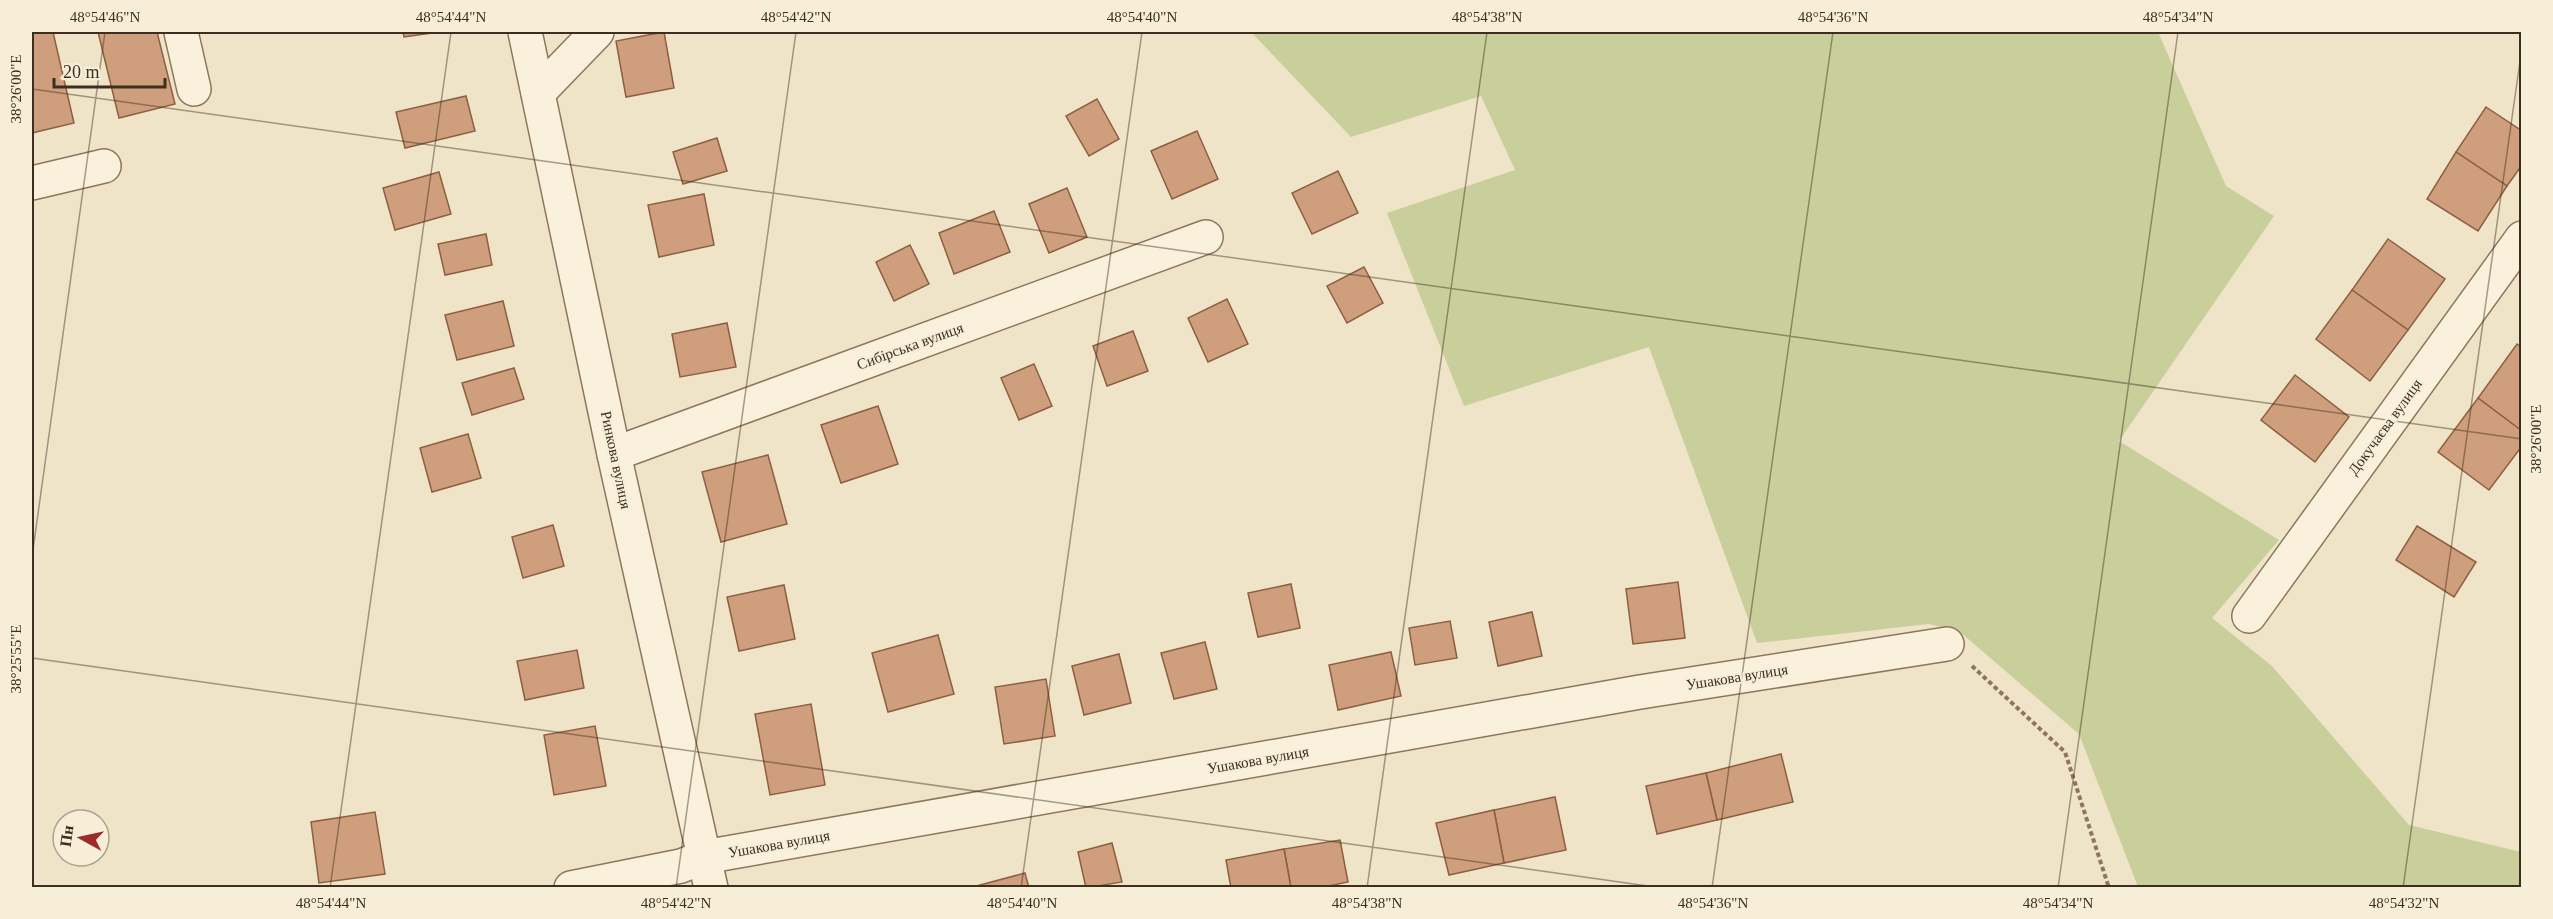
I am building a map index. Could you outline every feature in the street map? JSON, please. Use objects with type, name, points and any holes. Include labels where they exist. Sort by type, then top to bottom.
[{"type":"street","points":[[181,32],[194,89]]},
{"type":"street","name":"Ринкова вулиця","points":[[525,32],[614,454],[708,872]]},
{"type":"street","points":[[538,93],[597,32]]},
{"type":"street","points":[[32,183],[104,166]]},
{"type":"street","name":"Сибірська вулиця","points":[[614,454],[1206,237]]},
{"type":"street","name":"Докучаєва вулиця","points":[[2249,616],[2522,238]]},
{"type":"street","name":"Ушакова вулиця","points":[[571,888],[681,866],[708,872],[1640,692],[1947,644]]},
{"type":"path","points":[[1947,644],[2065,752],[2109,888]]},
{"type":"green space","points":[[1251,32],[2158,32],[2226,186],[2274,216],[2119,441],[2279,540],[2212,618],[2272,666],[2409,825],[2521,852],[2521,887],[2138,887],[2079,734],[1960,632],[1929,624],[1757,643],[1649,347],[1464,406],[1387,213],[1515,170],[1481,96],[1351,137]]},
{"type":"building","points":[[32,32],[53,32],[74,123],[32,133]]},
{"type":"building","points":[[98,32],[157,32],[175,104],[119,118]]},
{"type":"building","points":[[403,32],[439,32],[404,37]]},
{"type":"building","points":[[664,32],[674,88],[626,97],[616,41]]},
{"type":"building","points":[[466,96],[475,131],[405,148],[396,112]]},
{"type":"building","points":[[1097,99],[1119,139],[1089,156],[1066,116]]},
{"type":"building","points":[[2486,107],[2522,131],[2522,165],[2507,186],[2456,152]]},
{"type":"building","points":[[1197,131],[1218,179],[1172,199],[1151,151]]},
{"type":"building","points":[[717,138],[727,171],[683,184],[673,152]]},
{"type":"building","points":[[2456,152],[2507,186],[2478,231],[2427,199]]},
{"type":"building","points":[[1338,171],[1358,213],[1312,234],[1292,193]]},
{"type":"building","points":[[439,172],[451,214],[395,230],[383,188]]},
{"type":"building","points":[[1067,188],[1087,237],[1049,253],[1029,204]]},
{"type":"building","points":[[704,194],[714,245],[659,257],[648,205]]},
{"type":"building","points":[[994,211],[1010,252],[954,274],[939,233]]},
{"type":"building","points":[[486,234],[492,265],[445,275],[438,244]]},
{"type":"building","points":[[2388,239],[2445,279],[2408,330],[2352,290]]},
{"type":"building","points":[[910,245],[929,284],[894,301],[876,262]]},
{"type":"building","points":[[1364,267],[1383,303],[1347,323],[1327,286]]},
{"type":"building","points":[[2352,290],[2408,330],[2370,381],[2316,339]]},
{"type":"building","points":[[1227,299],[1248,344],[1208,362],[1188,318]]},
{"type":"building","points":[[503,301],[514,346],[457,360],[445,315]]},
{"type":"building","points":[[727,323],[736,367],[680,377],[672,334]]},
{"type":"building","points":[[1133,331],[1148,371],[1107,386],[1093,346]]},
{"type":"building","points":[[2517,344],[2522,348],[2522,431],[2478,398]]},
{"type":"building","points":[[1034,364],[1052,406],[1019,420],[1001,378]]},
{"type":"building","points":[[514,368],[524,399],[472,415],[462,383]]},
{"type":"building","points":[[2295,375],[2349,417],[2315,462],[2261,420]]},
{"type":"building","points":[[2478,398],[2522,431],[2522,446],[2489,490],[2438,452]]},
{"type":"building","points":[[878,406],[898,464],[841,483],[821,425]]},
{"type":"building","points":[[468,434],[481,478],[432,492],[420,448]]},
{"type":"building","points":[[768,455],[787,524],[721,542],[702,472]]},
{"type":"building","points":[[553,525],[564,566],[523,578],[512,537]]},
{"type":"building","points":[[2417,526],[2476,562],[2454,597],[2396,560]]},
{"type":"building","points":[[1678,582],[1685,638],[1633,644],[1626,589]]},
{"type":"building","points":[[1291,584],[1300,628],[1258,637],[1248,593]]},
{"type":"building","points":[[784,585],[795,639],[739,651],[727,597]]},
{"type":"building","points":[[1532,612],[1542,656],[1498,666],[1489,622]]},
{"type":"building","points":[[1450,621],[1457,658],[1415,665],[1409,628]]},
{"type":"building","points":[[938,635],[954,694],[888,712],[872,653]]},
{"type":"building","points":[[1205,642],[1217,689],[1174,699],[1161,653]]},
{"type":"building","points":[[577,650],[584,688],[525,700],[517,661]]},
{"type":"building","points":[[1391,652],[1401,696],[1338,710],[1329,665]]},
{"type":"building","points":[[1119,654],[1131,703],[1084,715],[1072,666]]},
{"type":"building","points":[[1046,679],[1055,736],[1004,744],[995,687]]},
{"type":"building","points":[[811,704],[825,785],[770,795],[755,714]]},
{"type":"building","points":[[595,726],[606,786],[554,795],[544,735]]},
{"type":"building","points":[[1781,754],[1793,802],[1717,820],[1706,773]]},
{"type":"building","points":[[1706,773],[1717,820],[1657,834],[1646,786]]},
{"type":"building","points":[[1555,797],[1566,850],[1504,863],[1494,810]]},
{"type":"building","points":[[1494,810],[1504,863],[1449,875],[1436,823]]},
{"type":"building","points":[[375,812],[385,874],[319,883],[311,822]]},
{"type":"building","points":[[1340,840],[1348,882],[1319,888],[1291,888],[1284,849]]},
{"type":"building","points":[[1112,843],[1122,882],[1086,888],[1078,852]]},
{"type":"building","points":[[1284,849],[1291,888],[1231,888],[1226,860]]},
{"type":"building","points":[[1025,873],[1029,888],[969,888]]}]
